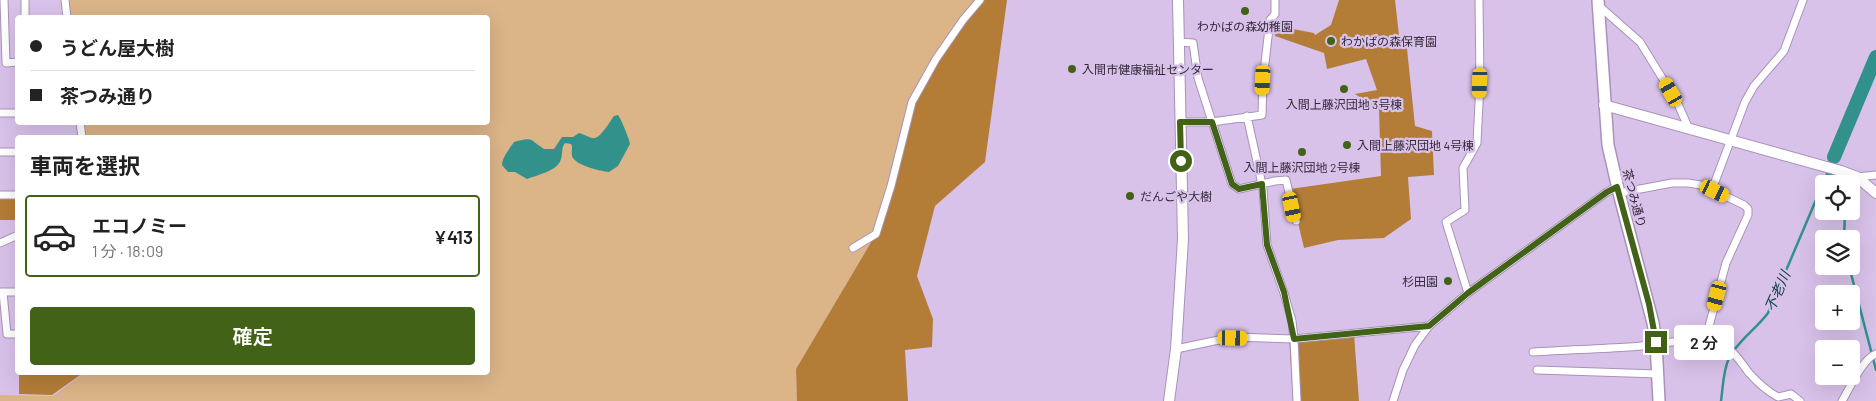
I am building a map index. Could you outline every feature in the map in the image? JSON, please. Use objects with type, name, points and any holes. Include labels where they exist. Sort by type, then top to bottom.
[{"type":"main road","name":"茶つみ通り","points":[[1598,2],[1608,145],[1618,190],[1649,304],[1656,342],[1659,401]]},
{"type":"street","points":[[4,0],[6,63],[15,62]]},
{"type":"street","points":[[25,0],[25,15]]},
{"type":"street","points":[[65,0],[67,15]]},
{"type":"street","points":[[853,248],[876,234],[891,186],[912,102],[936,59],[963,20],[980,0]]},
{"type":"street","points":[[1169,401],[1176,349],[1183,239],[1178,0]]},
{"type":"street","points":[[1180,122],[1212,122],[1262,115],[1263,80],[1270,20],[1275,14],[1275,0]]},
{"type":"street","points":[[1468,293],[1446,222],[1465,210],[1463,168],[1477,143],[1480,83],[1479,0]]},
{"type":"street","points":[[1713,187],[1729,140],[1749,94],[1784,51],[1803,0]]},
{"type":"street","points":[[1598,2],[1640,42],[1677,102],[1689,129]]},
{"type":"street","points":[[1179,42],[1193,43],[1198,78],[1232,184],[1239,189],[1286,180],[1296,221]]},
{"type":"street","points":[[1604,105],[1852,175]]},
{"type":"street","points":[[0,113],[15,113]]},
{"type":"street","points":[[1247,116],[1262,184],[1267,245],[1284,292],[1294,339],[1298,401]]},
{"type":"street","points":[[0,152],[15,152]]},
{"type":"street","points":[[1860,177],[1876,175]]},
{"type":"street","points":[[1860,180],[1876,193]]},
{"type":"street","points":[[1393,401],[1403,370],[1415,345],[1429,326],[1468,293],[1607,192],[1672,183],[1688,183],[1713,187],[1715,191],[1746,207],[1748,212],[1726,263],[1705,341]]},
{"type":"street","points":[[0,195],[15,195]]},
{"type":"street","points":[[0,243],[15,236]]},
{"type":"street","points":[[15,292],[1,292],[7,334],[15,334]]},
{"type":"street","points":[[1176,349],[1233,338],[1294,339],[1429,326]]},
{"type":"street","points":[[1534,352],[1631,347],[1656,342],[1705,341],[1726,347],[1750,374],[1771,393],[1778,397],[1791,394],[1800,401]]},
{"type":"street","points":[[1842,401],[1856,375],[1874,355]]},
{"type":"street","points":[[1536,370],[1658,374]]},
{"type":"shaded area","points":[[67,0],[980,0],[876,234],[796,369],[797,401],[0,401],[0,395],[53,396],[81,375],[490,375],[490,135],[84,135],[82,125],[490,125],[490,15],[69,15]]},
{"type":"shaded area","points":[[980,0],[1007,0],[985,162],[935,206],[917,276],[933,319],[932,347],[905,350],[908,401],[797,401],[796,369],[876,234],[912,102],[936,59]]},
{"type":"shaded area","points":[[1339,0],[1395,0],[1399,35],[1406,39],[1415,126],[1432,131],[1434,175],[1408,177],[1411,219],[1384,238],[1338,240],[1304,248],[1290,189],[1381,176],[1379,110],[1355,94],[1377,90],[1366,59],[1327,69],[1324,53],[1275,36],[1272,25],[1314,33],[1315,35],[1331,25]]},
{"type":"shaded area","points":[[618,115],[630,144],[618,166],[609,172],[590,168],[576,161],[572,155],[571,144],[565,143],[562,157],[556,167],[527,179],[515,172],[508,172],[502,165],[505,156],[514,142],[529,139],[544,149],[554,149],[562,137],[573,137],[579,133],[592,138],[598,137],[614,116]]},
{"type":"shaded area","points":[[0,198],[15,198],[15,220],[0,220]]},
{"type":"shaded area","points":[[1354,334],[1359,401],[1293,401],[1289,335]]},
{"type":"shaded area","points":[[19,375],[80,375],[52,395],[19,394]]},
{"type":"waterway","name":"不老川","points":[[1834,157],[1876,57]]},
{"type":"waterway","name":"不老川","points":[[1827,175],[1831,175]]},
{"type":"waterway","name":"不老川","points":[[1721,401],[1724,374],[1729,358],[1737,346],[1768,313],[1815,202]]},
{"type":"waterway","points":[[1844,230],[1845,220]]},
{"type":"waterway","points":[[1851,275],[1876,370]]},
{"type":"place","name":"わかばの森幼稚園","points":[[1245,11]]},
{"type":"place","name":"わかばの森保育園","points":[[1331,41]]},
{"type":"place","name":"入間市健康福祉センター","points":[[1072,69]]},
{"type":"place","name":"入間上藤沢団地 3号棟","points":[[1344,89]]},
{"type":"place","name":"入間上藤沢団地 4号棟","points":[[1347,145]]},
{"type":"place","name":"入間上藤沢団地 2号棟","points":[[1302,152]]},
{"type":"place","name":"だんごや大樹","points":[[1130,196]]},
{"type":"place","name":"杉田園","points":[[1448,281]]},
{"type":"route","points":[[1181,161],[1180,122],[1212,122],[1234,188],[1239,189],[1262,184],[1267,245],[1284,292],[1292,321],[1294,339],[1429,326],[1468,293],[1607,192],[1617,187],[1649,304],[1656,342]]}]
